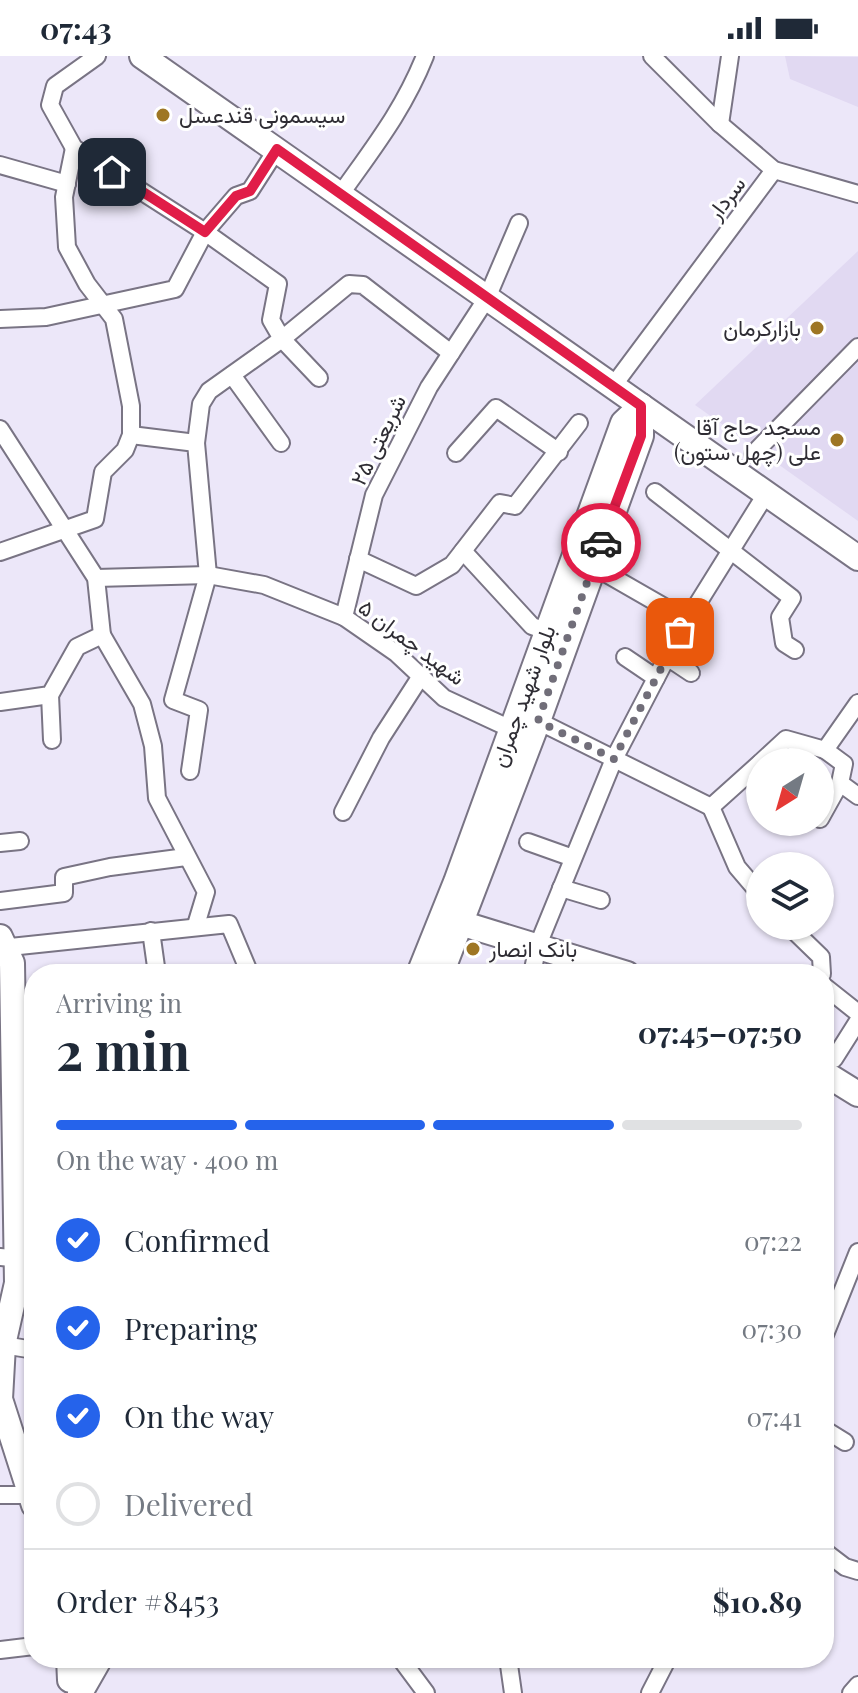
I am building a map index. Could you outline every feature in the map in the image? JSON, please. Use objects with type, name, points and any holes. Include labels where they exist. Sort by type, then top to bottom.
[{"type":"main road","points":[[142,56],[858,558]]},
{"type":"main road","name":"بلوار شهید چمران","points":[[425,964],[451,920],[538,721],[583,571],[641,436],[641,406]]},
{"type":"main road","name":"بلوار شهید چمران","points":[[443,964],[451,920],[511,729],[546,631],[583,571]]},
{"type":"main road","points":[[451,920],[596,964]]},
{"type":"main road","points":[[2,944],[12,963],[24,1085],[24,1137],[8,1178],[24,1218]]},
{"type":"main road","points":[[834,1076],[858,1094]]},
{"type":"main road","points":[[23,1443],[0,1399],[1,1359],[17,1283],[16,1258],[24,1225]]},
{"type":"street","points":[[97,56],[55,86],[50,105],[74,148],[205,232],[278,284],[271,320],[282,339],[319,378]]},
{"type":"street","points":[[340,195],[384,138],[410,92],[425,56]]},
{"type":"street","name":"سردار","points":[[613,386],[774,170],[720,124],[652,56]]},
{"type":"street","points":[[720,124],[730,56]]},
{"type":"street","points":[[0,552],[95,519],[103,472],[125,450],[131,435],[131,406],[114,319],[87,284],[67,247],[67,184],[74,148]]},
{"type":"street","points":[[0,319],[46,317],[157,290],[175,289],[205,232],[236,196],[250,191],[277,149]]},
{"type":"street","points":[[0,165],[67,184]]},
{"type":"street","points":[[774,170],[858,194]]},
{"type":"street","name":"شریعتی ۲۵","points":[[344,617],[374,495],[429,387],[487,298],[519,223]]},
{"type":"street","points":[[190,771],[199,710],[173,700],[208,575],[196,443],[204,397],[349,284],[356,282],[451,353]]},
{"type":"street","points":[[753,454],[858,347]]},
{"type":"street","points":[[232,375],[281,443]]},
{"type":"street","points":[[456,453],[496,408],[559,452]]},
{"type":"street","points":[[358,559],[416,586],[458,558],[500,503],[515,506],[579,423]]},
{"type":"street","points":[[0,429],[96,578],[102,635],[142,704],[153,746],[157,798],[206,892],[196,925]]},
{"type":"street","points":[[131,435],[196,443]]},
{"type":"street","points":[[655,492],[792,598],[780,617],[784,643],[795,650]]},
{"type":"street","points":[[534,964],[538,945],[614,759],[687,620],[766,494]]},
{"type":"street","points":[[458,558],[532,626],[546,631]]},
{"type":"street","points":[[583,571],[687,620]]},
{"type":"street","name":"شهید چمران ۵","points":[[96,578],[208,575],[264,585],[344,617],[396,653],[444,698],[511,729]]},
{"type":"street","points":[[52,740],[50,695],[77,647],[102,635]]},
{"type":"street","points":[[625,657],[656,678]]},
{"type":"street","points":[[667,657],[691,673]]},
{"type":"street","points":[[343,812],[381,738],[421,676]]},
{"type":"street","points":[[0,702],[50,695]]},
{"type":"street","points":[[826,748],[858,703]]},
{"type":"street","points":[[538,721],[711,807],[737,867],[746,878]]},
{"type":"street","points":[[776,748],[786,739],[818,748]]},
{"type":"street","points":[[834,757],[844,764],[834,794]]},
{"type":"street","points":[[711,807],[746,775]]},
{"type":"street","points":[[840,783],[858,796]]},
{"type":"street","points":[[0,843],[20,841]]},
{"type":"street","points":[[528,842],[573,858]]},
{"type":"street","points":[[0,901],[64,893],[64,877],[186,857]]},
{"type":"street","points":[[561,888],[601,900]]},
{"type":"street","points":[[2,944],[229,924],[246,964]]},
{"type":"street","points":[[151,931],[156,964]]},
{"type":"street","points":[[803,940],[821,957],[821,964]]},
{"type":"street","points":[[834,994],[858,1013]]},
{"type":"street","points":[[834,1060],[858,1021]]},
{"type":"street","points":[[834,1307],[858,1252]]},
{"type":"street","points":[[834,1284],[841,1286]]},
{"type":"street","points":[[1,1359],[24,1353]]},
{"type":"street","points":[[834,1435],[845,1442]]},
{"type":"street","points":[[0,1495],[24,1499]]},
{"type":"street","points":[[834,1559],[845,1567],[858,1571]]},
{"type":"street","points":[[0,1650],[24,1647]]},
{"type":"street","points":[[407,1668],[426,1693]]},
{"type":"street","points":[[509,1668],[513,1693]]},
{"type":"street","points":[[650,1693],[663,1668]]},
{"type":"street","points":[[851,1693],[858,1685]]},
{"type":"shaded area","points":[[785,56],[858,57],[858,107],[790,79]]},
{"type":"shaded area","name":"بازارکرمان","points":[[858,251],[858,521],[695,405]]},
{"type":"way so far","points":[[601,543],[538,721],[614,759],[680,632]]},
{"type":"place","name":"سیسمونی قندعسل","points":[[163,115]]},
{"type":"place","name":"بازارکرمان","points":[[817,328]]},
{"type":"place","name":"مسجد حاج آقا علی (چهل ستون)","points":[[837,440]]},
{"type":"place","name":"بانک انصار","points":[[473,949]]},
{"type":"route","points":[[112,172],[205,232],[236,196],[250,191],[277,149],[641,406],[641,436],[601,543]]}]
